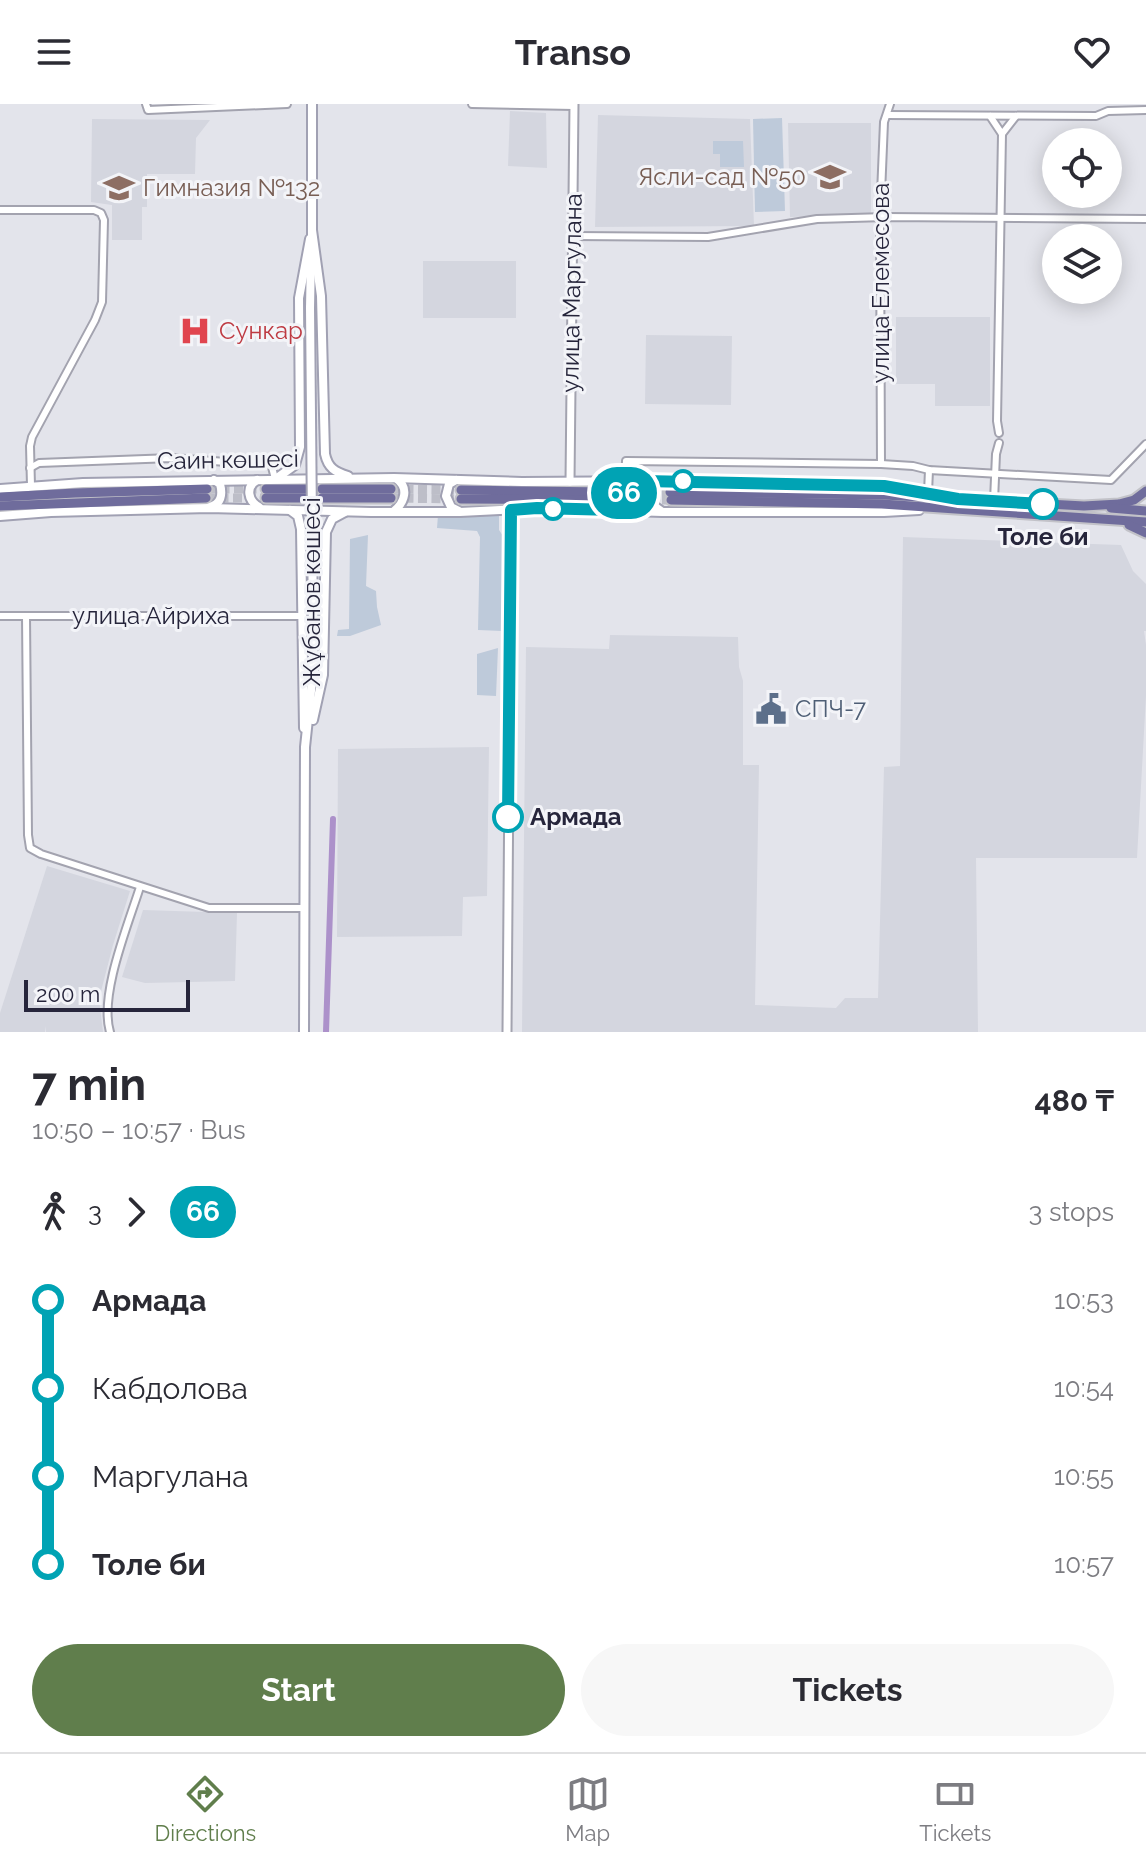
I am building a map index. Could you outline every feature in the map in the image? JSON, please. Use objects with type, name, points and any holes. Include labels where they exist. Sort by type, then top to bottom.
[{"type":"main road","name":"Жұбанов көшесі","points":[[304,1032],[305,747],[312,683],[313,631],[312,104]]},
{"type":"main road","points":[[312,230],[321,296],[325,454],[335,472],[352,478]]},
{"type":"main road","points":[[275,479],[295,465],[300,447],[299,298],[312,230]]},
{"type":"main road","name":"Саин көшесі","points":[[0,489],[352,478],[392,488]]},
{"type":"main road","points":[[257,479],[251,484],[249,494],[251,501],[261,508]]},
{"type":"main road","points":[[207,498],[218,503],[221,496],[220,484],[214,480]]},
{"type":"main road","points":[[456,480],[449,484],[446,496],[451,507],[460,512]]},
{"type":"main road","name":"Саин көшесі","points":[[322,493],[456,480],[625,482]]},
{"type":"main road","points":[[662,512],[654,506],[652,495],[663,481]]},
{"type":"main road","points":[[608,501],[617,509],[622,504],[625,482],[663,481],[884,486],[958,499]]},
{"type":"main road","points":[[392,488],[402,483],[404,491],[402,504],[394,512]]},
{"type":"main road","points":[[1084,506],[1119,504],[1134,500],[1146,491]]},
{"type":"main road","name":"Саин көшесі","points":[[0,497],[75,493],[207,498],[261,508],[394,512],[511,510],[608,501]]},
{"type":"main road","name":"Саин көшесі","points":[[266,493],[307,493]]},
{"type":"main road","points":[[461,495],[608,501],[662,512],[884,512],[939,508]]},
{"type":"main road","points":[[1146,511],[884,495],[670,496],[882,504],[1146,522]]},
{"type":"main road","name":"Саин көшесі","points":[[0,506],[207,498]]},
{"type":"main road","name":"Саин көшесі","points":[[0,516],[207,498]]},
{"type":"main road","points":[[290,509],[301,523],[305,747]]},
{"type":"main road","points":[[305,747],[323,675],[326,532],[332,519],[347,511]]},
{"type":"main road","points":[[1099,519],[1129,525],[1146,533]]},
{"type":"street","points":[[146,104],[148,110],[287,104]]},
{"type":"street","points":[[472,104],[574,105]]},
{"type":"street","name":"улица Елемесова","points":[[881,464],[880,218],[884,122],[890,104]]},
{"type":"street","name":"улица Маргулана","points":[[570,482],[574,105]]},
{"type":"street","points":[[887,115],[1096,116],[1108,111],[1146,110]]},
{"type":"street","points":[[990,116],[1002,134],[999,433]]},
{"type":"street","points":[[1002,134],[1016,116]]},
{"type":"street","points":[[0,210],[94,210],[101,213],[104,220],[102,302],[32,437],[31,486]]},
{"type":"street","points":[[573,236],[708,237],[817,219],[1146,219]]},
{"type":"street","points":[[994,501],[999,443]]},
{"type":"street","points":[[625,482],[626,461],[881,464],[929,470],[1111,480],[1146,444]]},
{"type":"street","points":[[30,468],[39,463],[172,458],[240,463],[267,461],[271,463],[275,479]]},
{"type":"street","points":[[928,493],[929,470]]},
{"type":"street","points":[[507,1032],[511,510]]},
{"type":"street","name":"улица Айриха","points":[[0,616],[302,616]]},
{"type":"street","points":[[26,616],[30,848],[209,908],[304,908]]},
{"type":"street","points":[[110,1032],[107,999],[140,887]]},
{"type":"shaded area","points":[[510,111],[546,113],[547,168],[508,166]]},
{"type":"shaded area","points":[[598,115],[750,119],[754,226],[595,227]]},
{"type":"shaded area","points":[[782,118],[785,211],[755,212],[753,119]]},
{"type":"shaded area","name":"Гимназия №132","points":[[92,119],[210,120],[196,138],[195,174],[147,174],[147,207],[142,207],[142,240],[112,240],[112,205],[91,202]]},
{"type":"shaded area","name":"Ясли-сад №50","points":[[788,123],[871,123],[871,215],[790,217]]},
{"type":"shaded area","points":[[713,141],[743,141],[744,167],[720,167],[720,154],[713,154]]},
{"type":"shaded area","points":[[423,261],[516,261],[516,318],[423,318]]},
{"type":"shaded area","points":[[896,317],[990,317],[990,406],[935,406],[935,384],[896,384]]},
{"type":"shaded area","points":[[646,335],[732,336],[731,405],[645,404]]},
{"type":"shaded area","points":[[438,515],[499,516],[499,530],[503,536],[502,631],[478,630],[480,537],[477,531],[437,528]]},
{"type":"shaded area","points":[[368,535],[366,586],[376,591],[381,625],[350,636],[337,636],[338,630],[349,629],[350,539]]},
{"type":"shaded area","points":[[903,537],[1121,545],[1133,571],[1146,584],[1146,696],[1137,858],[976,858],[978,1032],[522,1032],[526,647],[609,649],[610,635],[738,637],[743,681],[743,765],[759,765],[755,1005],[836,1008],[845,998],[878,998],[884,767],[900,766]]},
{"type":"shaded area","points":[[498,648],[496,696],[477,695],[477,654]]},
{"type":"shaded area","points":[[489,747],[487,896],[463,897],[462,936],[337,937],[338,749]]},
{"type":"shaded area","points":[[47,866],[130,891],[99,999],[103,1032],[46,1032],[46,1026],[45,1032],[0,1032],[0,1013]]},
{"type":"shaded area","points":[[143,910],[237,913],[235,981],[145,983],[122,977]]},
{"type":"waterway","points":[[326,1032],[333,819]]},
{"type":"tunnel","points":[[207,489],[266,489]]},
{"type":"tunnel","points":[[391,489],[461,490]]},
{"type":"tunnel","points":[[608,492],[670,492]]},
{"type":"tunnel","points":[[206,498],[266,498]]},
{"type":"tunnel","points":[[391,498],[461,499]]},
{"type":"tunnel","points":[[608,500],[671,500]]},
{"type":"bus line","name":"66","points":[[508,817],[511,510],[614,510],[622,504],[625,482],[644,481],[884,486],[958,499],[1043,504]]},
{"type":"place","name":"Ясли-сад №50","points":[[830,177]]},
{"type":"place","name":"Гимназия №132","points":[[119,188]]},
{"type":"place","name":"Сункар","points":[[195,331]]},
{"type":"place","name":"Толе би","points":[[1043,504]]},
{"type":"place","name":"СПЧ-7","points":[[771,709]]},
{"type":"place","name":"Армада","points":[[508,817]]}]
